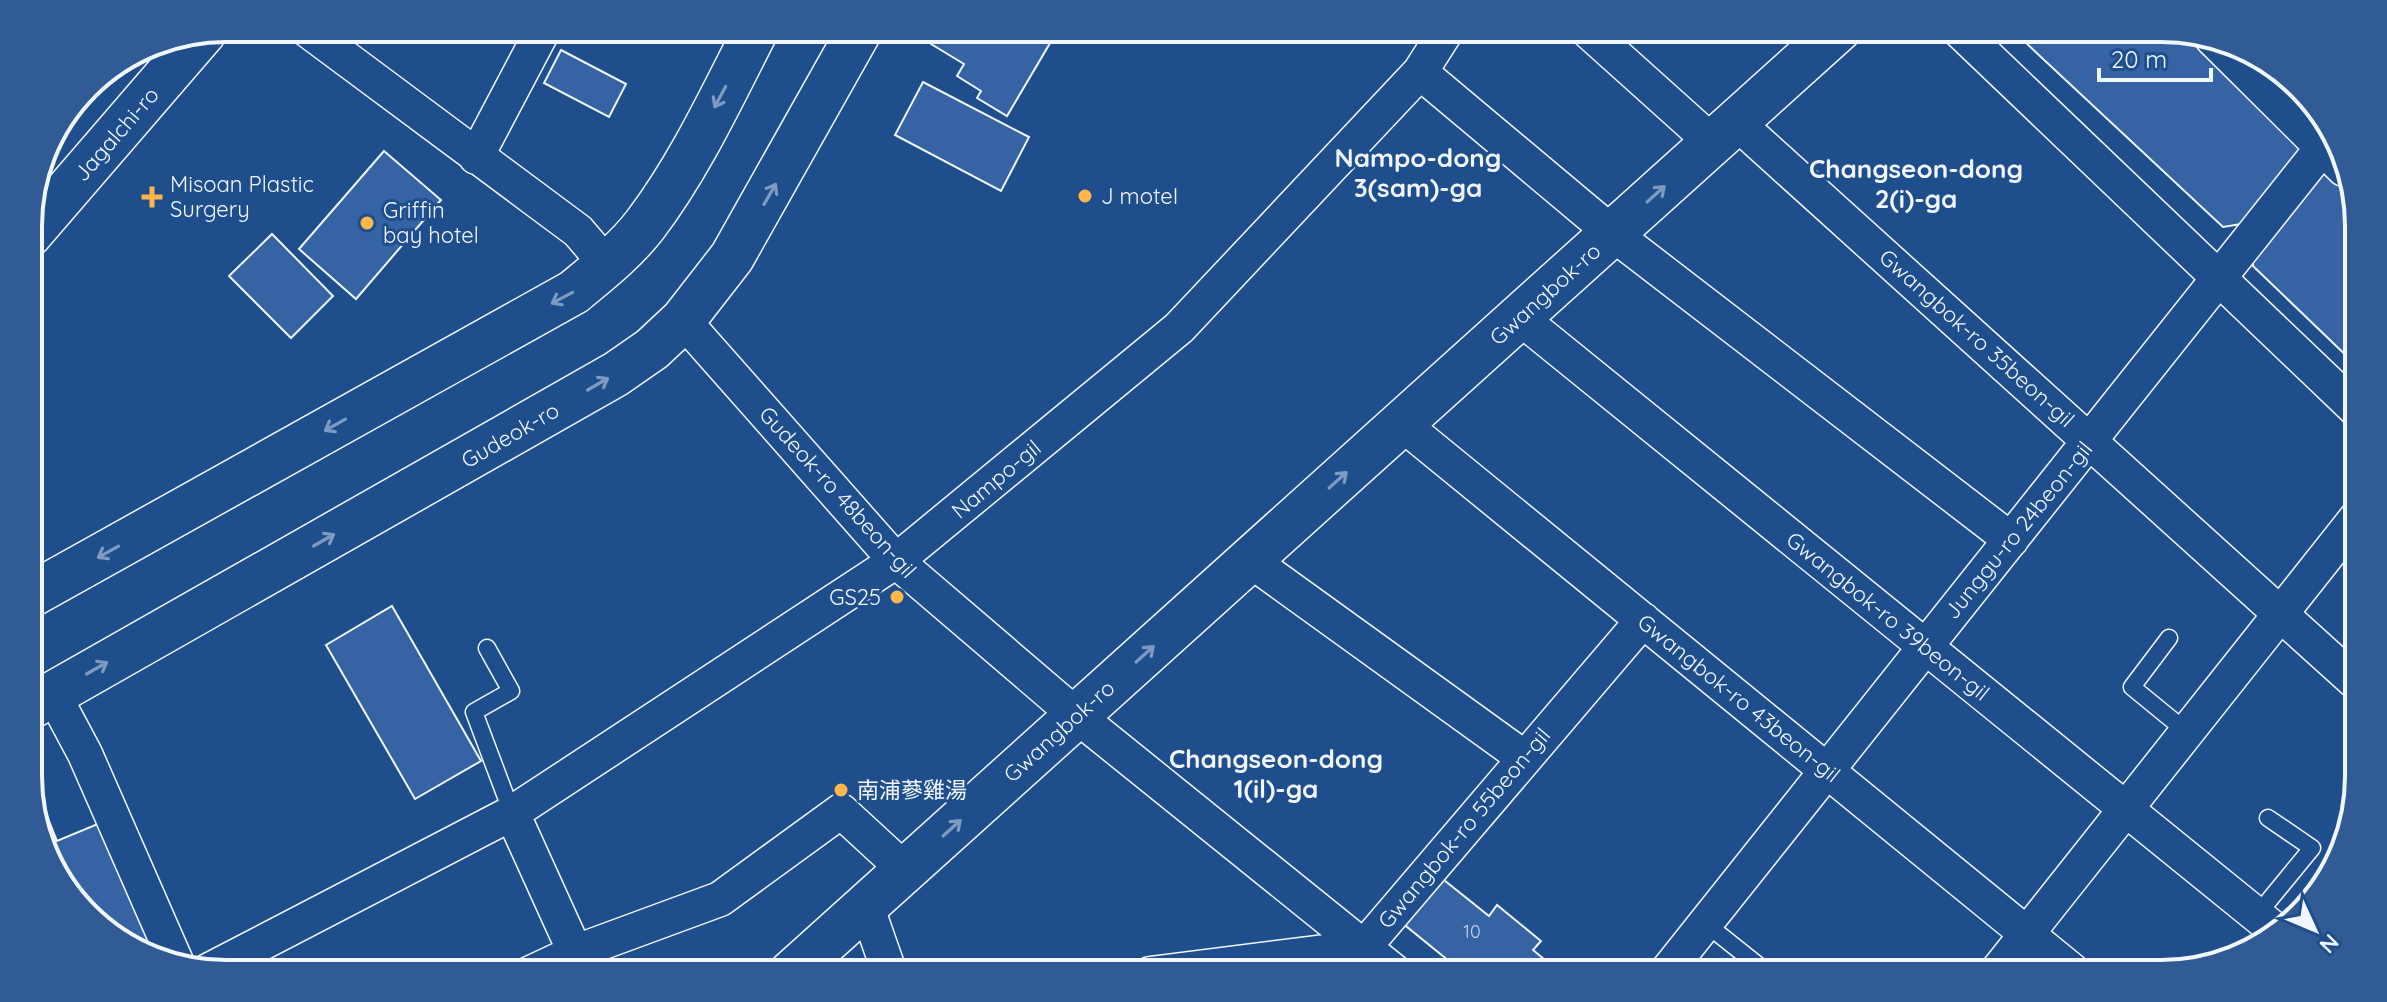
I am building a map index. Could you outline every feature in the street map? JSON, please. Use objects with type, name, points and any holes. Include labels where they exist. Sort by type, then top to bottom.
[{"type":"main road","points":[[42,589],[574,292],[607,265],[644,226],[682,168],[750,42]]},
{"type":"main road","name":"Gudeok-ro","points":[[42,699],[616,374],[652,349],[683,320],[732,257],[853,42]]},
{"type":"main road","name":"Gwangbok-ro","points":[[805,960],[1825,42]]},
{"type":"main road","name":"Jagalchi-ro","points":[[42,220],[192,46]]},
{"type":"street","points":[[324,42],[578,231],[607,265]]},
{"type":"street","points":[[476,157],[537,42]]},
{"type":"street","name":"Nampo-gil","points":[[229,960],[512,813],[896,561],[1179,328],[1420,72],[1439,42]]},
{"type":"street","points":[[1604,42],[1725,132]]},
{"type":"street","points":[[1972,42],[2345,398]]},
{"type":"street","points":[[2231,56],[2325,144]]},
{"type":"street","points":[[1420,72],[1612,233],[2011,540]]},
{"type":"street","name":"Gwangbok-ro 35beon-gil","points":[[1725,132],[2090,440],[2345,673]]},
{"type":"street","name":"Junggu-ro 24beon-gil","points":[[1676,960],[2219,277],[2330,154]]},
{"type":"street","name":"Gwangbok-ro 39beon-gil","points":[[1519,317],[2268,924]]},
{"type":"street","name":"Gudeok-ro 48beon-gil","points":[[683,320],[896,561],[1077,716],[1380,960]]},
{"type":"street","name":"Gwangbok-ro 43beon-gil","points":[[1401,423],[2059,960]]},
{"type":"street","points":[[2006,960],[2345,532]]},
{"type":"street","points":[[1250,560],[1523,757]]},
{"type":"street","name":"Gwangbok-ro 55beon-gil","points":[[1261,960],[1364,947],[1643,620]]},
{"type":"street","points":[[42,701],[85,754],[171,951]]},
{"type":"street","points":[[588,960],[720,899],[841,811],[905,870]]},
{"type":"street","points":[[512,813],[580,960]]},
{"type":"street","points":[[866,905],[885,960]]},
{"type":"lane","points":[[2169,638],[2132,687],[2187,732]]},
{"type":"lane","points":[[487,648],[511,691],[474,712],[512,813]]},
{"type":"lane","name":"Gwangbok-ro 39beon-gil","points":[[2268,818],[2312,848],[2268,924]]},
{"type":"lane","points":[[1705,923],[1751,960]]},
{"type":"building","points":[[1051,42],[1007,116],[977,98],[981,91],[957,76],[964,64],[931,44]]},
{"type":"building","points":[[2025,42],[2161,42],[2209,48],[2253,67],[2291,96],[2319,132],[2241,224],[2223,227]]},
{"type":"building","points":[[561,50],[626,84],[609,117],[544,83]]},
{"type":"building","points":[[923,82],[1029,137],[1001,191],[895,135]]},
{"type":"building","points":[[384,151],[441,200],[356,299],[299,249]]},
{"type":"building","points":[[2332,159],[2339,178],[2345,226],[2345,354],[2253,266],[2253,248]]},
{"type":"building","points":[[272,234],[333,296],[291,338],[229,276]]},
{"type":"building","points":[[392,606],[481,761],[415,799],[326,645]]},
{"type":"building","points":[[46,815],[57,841],[100,823],[150,943],[114,922],[80,888],[56,847]]},
{"type":"building","points":[[1439,876],[1489,916],[1497,905],[1541,941],[1533,950],[1545,960],[1448,960],[1401,922]]},
{"type":"place","name":"J moteI","points":[[1085,196]]},
{"type":"place","name":"Misoan Plastic Surgery","points":[[152,197]]},
{"type":"place","name":"Griffin bay hotel","points":[[367,223]]},
{"type":"place","name":"GS25","points":[[897,597]]},
{"type":"place","name":"南浦蔘雞湯","points":[[841,790]]},
{"type":"district","name":"Nampo-dong 3(sam)-ga","points":[[1418,173]]},
{"type":"district","name":"Changseon-dong 2(i)-ga","points":[[1916,184]]},
{"type":"district","name":"Changseon-dong 1(il)-ga","points":[[1276,774]]}]
